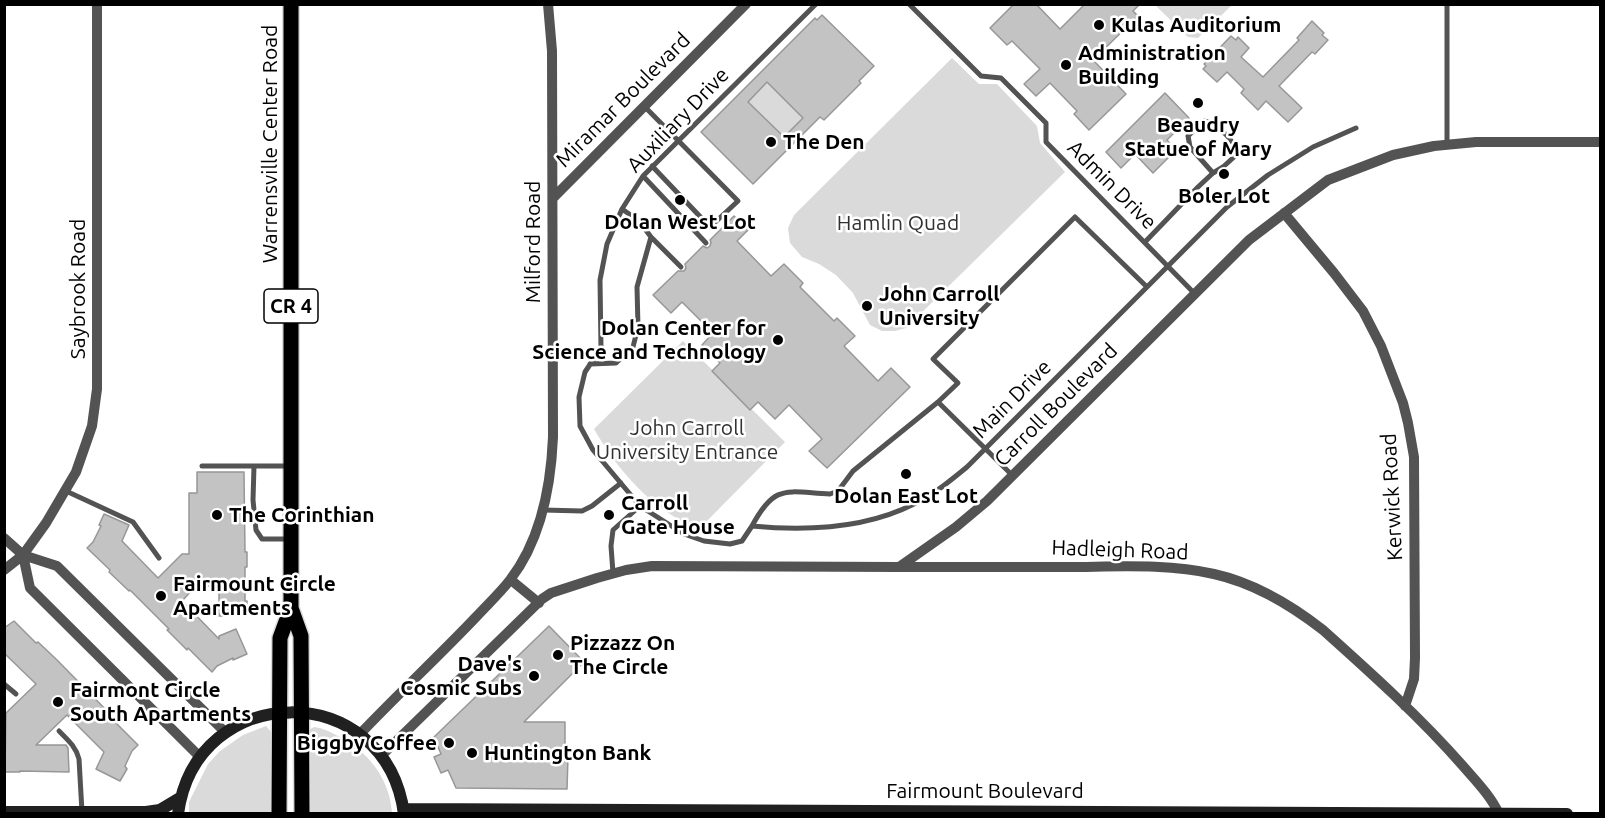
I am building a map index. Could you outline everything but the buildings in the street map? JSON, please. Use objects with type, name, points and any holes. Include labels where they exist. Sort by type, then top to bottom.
[{"type":"main road","name":"Warrensville Center Road","points":[[291,4],[291,608],[301,636],[302,813]]},
{"type":"main road","name":"Warrensville Center Road","points":[[279,813],[280,638],[291,608]]},
{"type":"main road","points":[[178,813],[180,798],[189,775],[210,745],[225,732],[255,717],[279,712],[301,711],[330,718],[360,734],[381,756],[396,780],[404,811]]},
{"type":"main road","points":[[4,812],[152,812],[165,808],[180,798]]},
{"type":"main road","name":"Fairmount Boulevard","points":[[404,811],[1567,813]]},
{"type":"street","name":"Saybrook Road","points":[[4,570],[23,555],[46,523],[76,472],[92,426],[98,389],[98,4]]},
{"type":"street","name":"Milford Road","points":[[360,734],[511,580],[531,542],[543,510],[549,480],[553,437],[552,51],[548,4]]},
{"type":"street","name":"Miramar Boulevard","points":[[553,198],[746,4]]},
{"type":"street","name":"Carroll Boulevard","points":[[898,567],[956,527],[987,501],[1249,240],[1328,180],[1393,154],[1447,145],[1476,142],[1600,142]]},
{"type":"street","name":"Kerwick Road","points":[[1284,213],[1363,311],[1397,385],[1408,423],[1414,457],[1415,658],[1414,679],[1405,706]]},
{"type":"street","points":[[4,538],[23,555],[57,566],[225,732]]},
{"type":"street","points":[[23,555],[30,588],[200,757]]},
{"type":"street","points":[[381,756],[546,596],[555,592],[613,573],[652,566],[898,567]]},
{"type":"street","name":"Hadleigh Road","points":[[898,567],[1144,567],[1181,569],[1230,579],[1278,599],[1308,618],[1337,642],[1443,742],[1495,805],[1499,813]]},
{"type":"street","points":[[511,580],[539,603]]},
{"type":"lane","name":"Auxiliary Drive","points":[[640,506],[593,450],[580,426],[579,398],[585,372],[601,348],[600,280],[607,244],[622,209],[643,176],[816,4]]},
{"type":"lane","name":"Admin Drive","points":[[909,4],[981,76],[1001,78],[1046,123],[1046,142],[1194,294]]},
{"type":"lane","points":[[1447,4],[1447,145]]},
{"type":"lane","points":[[644,106],[738,201],[710,227],[652,166]]},
{"type":"lane","points":[[1144,242],[1198,187],[1234,157],[1236,148],[1234,143],[1212,123],[1204,121],[1188,136],[1188,142],[1213,173]]},
{"type":"lane","name":"Main Drive","points":[[752,526],[781,529],[861,523],[913,505],[937,491],[967,467],[1227,207],[1268,175],[1313,147],[1356,129]]},
{"type":"lane","points":[[643,176],[706,243]]},
{"type":"lane","points":[[622,209],[639,221],[651,237],[681,267]]},
{"type":"lane","points":[[613,573],[611,546],[613,530],[640,506],[684,534],[704,541],[730,544],[742,541],[761,509],[779,493],[830,494],[838,491],[853,471],[958,383],[933,359],[1075,217],[1147,287]]},
{"type":"lane","points":[[590,364],[616,363],[633,347],[638,327],[637,287],[651,237]]},
{"type":"lane","points":[[938,402],[1013,476]]},
{"type":"lane","points":[[202,466],[291,466]]},
{"type":"lane","points":[[254,466],[253,500],[256,530],[262,539],[291,539]]},
{"type":"lane","points":[[543,510],[582,512],[621,483]]},
{"type":"lane","points":[[66,490],[133,522],[159,558]]},
{"type":"lane","points":[[4,684],[16,694]]},
{"type":"lane","points":[[59,731],[70,741],[79,759],[82,812]]},
{"type":"green space","points":[[1155,5],[1232,5],[1198,38],[1188,37]]},
{"type":"green space","name":"Hamlin Quad","points":[[952,58],[979,84],[997,84],[1037,126],[1040,143],[1065,172],[906,328],[882,331],[870,325],[853,293],[836,275],[802,257],[790,243],[788,228],[794,215]]},
{"type":"green space","points":[[767,82],[803,118],[784,137],[748,102]]},
{"type":"green space","name":"John Carroll University Entrance","points":[[683,341],[785,442],[699,529],[667,512],[638,488],[614,460],[594,429]]},
{"type":"green space","points":[[266,726],[272,733],[271,813],[189,813],[189,802],[208,764],[220,751],[243,735]]},
{"type":"green space","points":[[314,727],[347,741],[367,757],[375,766],[387,788],[392,813],[310,813],[309,730]]},
{"type":"place","name":"Kulas Auditorium","points":[[1099,25]]},
{"type":"place","name":"Administration Building","points":[[1066,65]]},
{"type":"place","name":"Beaudry Statue of Mary","points":[[1198,103]]},
{"type":"place","name":"The Den","points":[[771,142]]},
{"type":"place","name":"Boler Lot","points":[[1224,174]]},
{"type":"place","name":"Dolan West Lot","points":[[680,200]]},
{"type":"place","name":"John Carroll University","points":[[867,306]]},
{"type":"place","name":"Dolan Center for Science and Technology","points":[[778,340]]},
{"type":"place","name":"Dolan East Lot","points":[[906,474]]},
{"type":"place","name":"The Corinthian","points":[[217,515]]},
{"type":"place","name":"Carroll Gate House","points":[[609,515]]},
{"type":"place","name":"Fairmount Circle Apartments","points":[[161,596]]},
{"type":"place","name":"Pizzazz On The Circle","points":[[558,655]]},
{"type":"place","name":"Dave's Cosmic Subs","points":[[534,676]]},
{"type":"place","name":"Fairmont Circle South Apartments","points":[[58,702]]},
{"type":"place","name":"Biggby Coffee","points":[[449,743]]},
{"type":"place","name":"Huntington Bank","points":[[472,753]]}]
